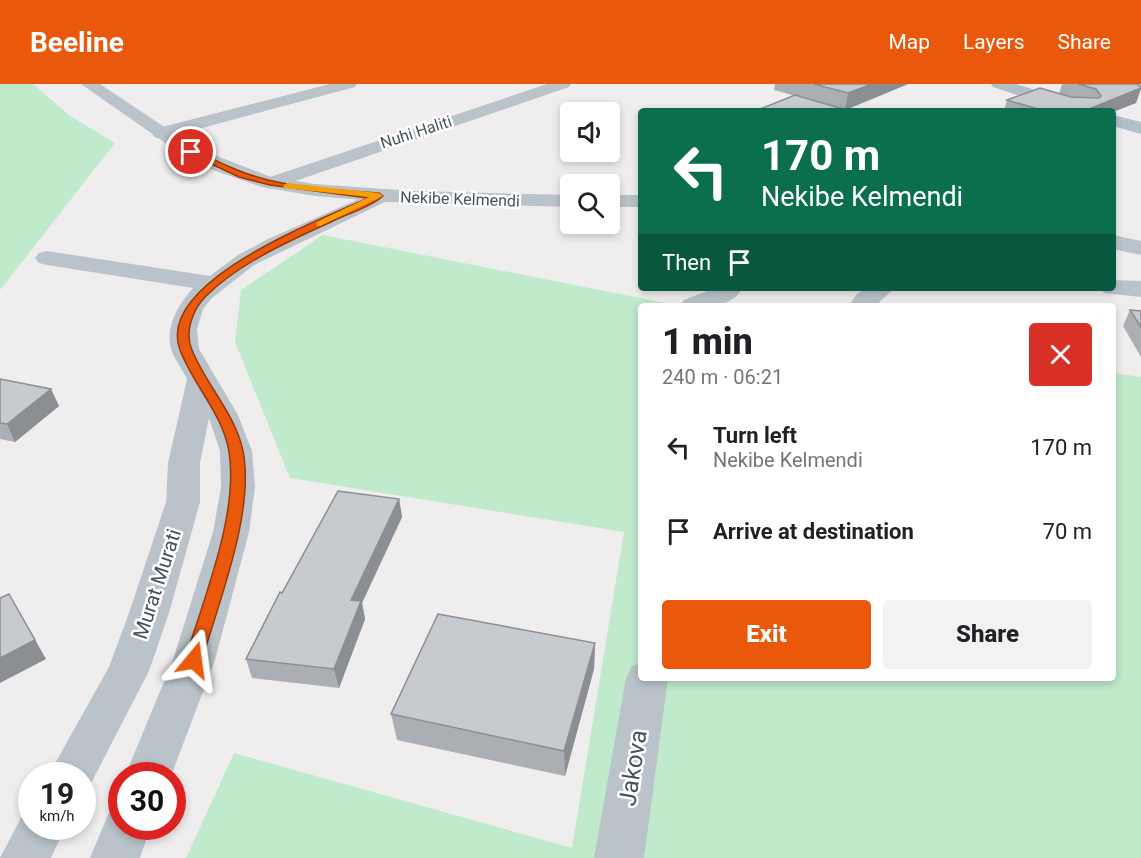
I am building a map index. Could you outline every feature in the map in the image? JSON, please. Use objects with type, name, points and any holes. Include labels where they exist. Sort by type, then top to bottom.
[{"type":"main road","points":[[999,84],[1075,108]]},
{"type":"main road","points":[[1116,121],[1141,128]]},
{"type":"street","name":"Nekibe Kelmendi","points":[[89,84],[161,133],[218,165],[270,183],[379,196],[488,201],[560,201]]},
{"type":"street","points":[[161,133],[349,84]]},
{"type":"street","name":"Nuhi Haliti","points":[[270,183],[563,84]]},
{"type":"street","points":[[154,762],[194,660],[231,532],[238,487],[236,451],[223,415],[185,349],[184,329],[190,308],[214,284],[246,260],[379,196]]},
{"type":"street","points":[[620,201],[638,201]]},
{"type":"street","points":[[1116,244],[1141,248]]},
{"type":"street","points":[[47,258],[214,284]]},
{"type":"street","points":[[1116,288],[1141,289]]},
{"type":"street","points":[[864,303],[878,291]]},
{"type":"street","points":[[705,303],[732,296]]},
{"type":"street","name":"Murat Murati","points":[[79,762],[128,671],[148,613],[183,502],[184,462],[201,380]]},
{"type":"street","name":"Jakova","points":[[619,858],[647,681]]},
{"type":"street","points":[[25,858],[35,840]]},
{"type":"street","points":[[115,858],[122,840]]},
{"type":"green space","points":[[0,84],[33,84],[70,116],[115,143],[0,290]]},
{"type":"green space","points":[[323,235],[665,303],[638,303],[638,681],[1116,681],[1116,373],[1141,377],[1141,858],[186,858],[234,753],[572,848],[624,532],[290,478],[235,342],[241,290]]},
{"type":"building","points":[[814,84],[872,84],[848,93]]},
{"type":"building","points":[[1078,84],[1137,84],[1141,88],[1091,108],[1035,108],[1007,100],[1040,88],[1071,97],[1099,98],[1101,96],[1096,89]]},
{"type":"building","points":[[795,95],[840,108],[762,108]]},
{"type":"building","points":[[1130,310],[1141,311],[1141,327]]},
{"type":"building","points":[[0,379],[51,389],[7,424],[0,423]]},
{"type":"building","points":[[338,491],[399,499],[351,600],[361,601],[334,669],[246,659],[280,592],[282,593]]},
{"type":"building","points":[[9,594],[35,640],[0,658],[0,598]]},
{"type":"building","points":[[438,614],[595,643],[564,751],[391,714]]},
{"type":"slow traffic","points":[[287,186],[379,196],[320,224]]},
{"type":"route","points":[[191,152],[242,175],[270,183],[379,196],[246,260],[203,293],[190,308],[184,329],[185,349],[223,415],[236,451],[238,487],[231,532],[194,660]]}]
